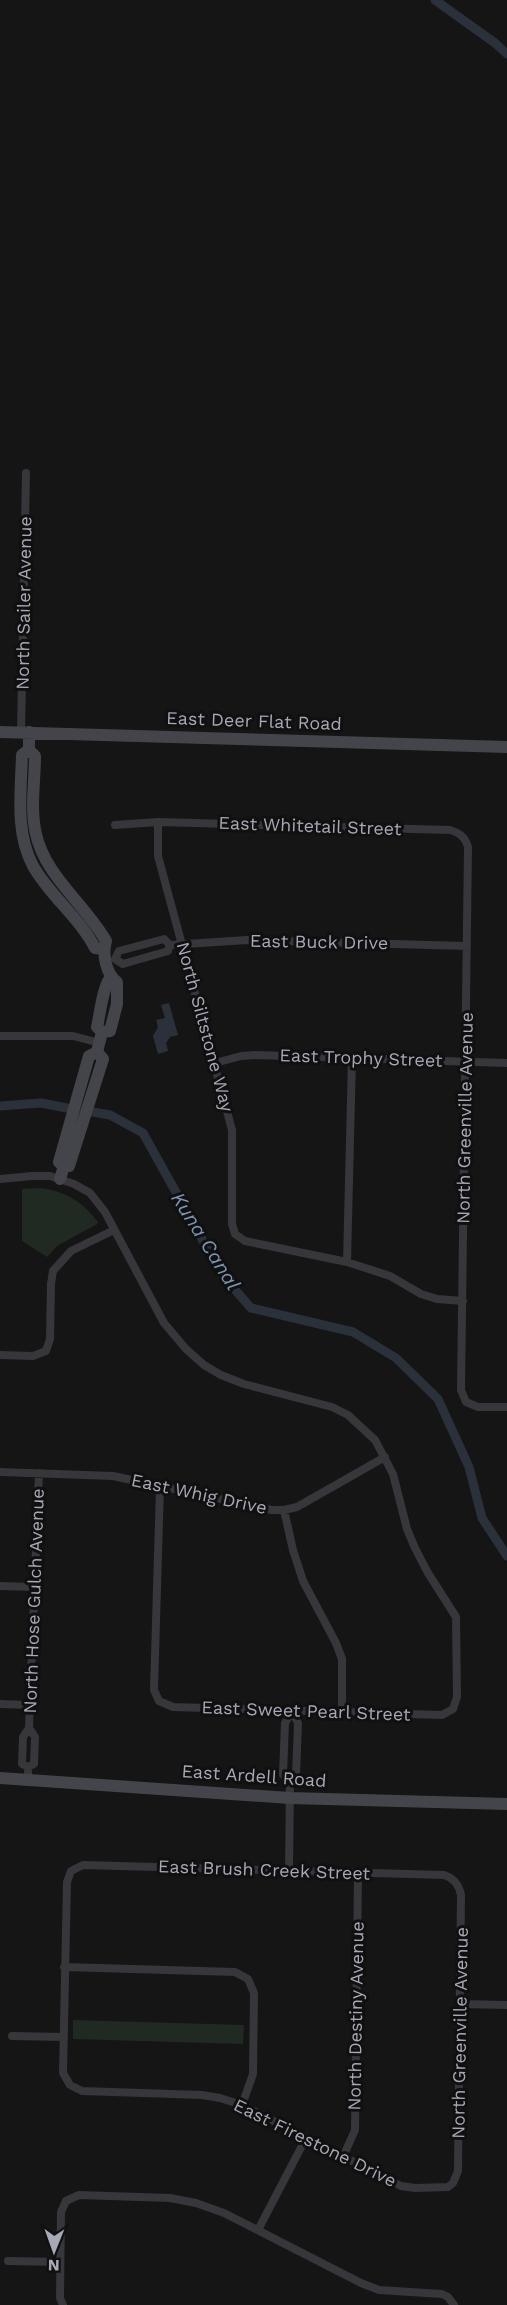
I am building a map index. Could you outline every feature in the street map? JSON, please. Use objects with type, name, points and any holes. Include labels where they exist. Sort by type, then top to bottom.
[{"type":"street","name":"North Sailer Avenue","points":[[25,732],[26,473]]},
{"type":"street","name":"East Deer Flat Road","points":[[0,732],[507,747]]},
{"type":"street","points":[[25,732],[29,750],[22,755],[21,823],[27,851],[42,879],[89,935],[95,948],[108,956],[111,977],[105,983],[104,1002],[97,1027],[100,1042]]},
{"type":"street","name":"East Whitetail Street","points":[[114,825],[158,822],[450,830],[462,835]]},
{"type":"street","name":"North Siltstone Way","points":[[158,822],[158,855],[232,1130],[232,1224],[235,1234],[245,1241],[347,1262]]},
{"type":"street","name":"North Greenville Avenue","points":[[462,835],[468,847],[462,1390],[466,1402],[478,1407],[507,1407]]},
{"type":"street","name":"East Buck Drive","points":[[108,956],[164,939],[170,945]]},
{"type":"street","name":"East Buck Drive","points":[[170,945],[248,940],[467,946]]},
{"type":"street","name":"East Buck Drive","points":[[108,956],[123,964],[168,951],[170,945]]},
{"type":"street","points":[[0,1036],[73,1036],[100,1042]]},
{"type":"street","points":[[60,1179],[64,1166],[59,1162],[88,1056],[100,1042]]},
{"type":"street","name":"East Trophy Street","points":[[215,1063],[248,1056],[507,1063]]},
{"type":"street","points":[[352,1058],[347,1262],[390,1276],[421,1294],[437,1299],[463,1301]]},
{"type":"street","points":[[0,1179],[32,1176],[60,1179],[90,1193],[105,1212],[164,1323],[186,1349],[204,1365],[221,1375],[244,1384],[332,1407],[362,1426],[385,1456]]},
{"type":"street","points":[[0,1355],[33,1356],[46,1351],[50,1339],[53,1271],[71,1251],[114,1230]]},
{"type":"street","name":"East Whig Drive","points":[[0,1472],[113,1476],[272,1510],[284,1510],[297,1507],[385,1456]]},
{"type":"street","name":"East Sweet Pearl Street","points":[[160,1487],[154,1690],[159,1701],[173,1707],[442,1715],[453,1708],[457,1697],[456,1617],[415,1548],[407,1529],[393,1474],[385,1456]]},
{"type":"street","name":"North Hose Gulch Avenue","points":[[28,1773],[34,1764],[34,1737],[29,1728],[39,1473]]},
{"type":"street","points":[[284,1510],[303,1581],[342,1659],[342,1712]]},
{"type":"street","points":[[0,1586],[34,1587]]},
{"type":"street","points":[[0,1704],[30,1705]]},
{"type":"street","points":[[289,1871],[290,1782],[284,1775],[285,1723],[292,1711]]},
{"type":"street","points":[[290,1782],[296,1776],[297,1765],[298,1723],[292,1711]]},
{"type":"street","name":"East Ardell Road","points":[[0,1778],[28,1773],[290,1798],[507,1804]]},
{"type":"street","name":"East Brush Creek Street","points":[[64,1967],[67,1882],[71,1871],[84,1865],[444,1875],[451,1877],[456,1883]]},
{"type":"street","name":"North Destiny Avenue","points":[[343,2157],[355,2130],[358,1872]]},
{"type":"street","name":"North Greenville Avenue","points":[[453,2183],[458,2171],[460,2004],[461,1895],[456,1883]]},
{"type":"street","points":[[12,2036],[64,2037],[64,1967],[235,1972],[248,1978],[254,1993],[253,2074],[242,2105]]},
{"type":"street","points":[[460,2004],[507,2005]]},
{"type":"street","name":"East Firestone Drive","points":[[64,2037],[63,2073],[70,2085],[82,2091],[202,2095],[220,2098],[242,2105],[401,2186],[441,2189],[453,2183]]},
{"type":"street","points":[[258,2230],[306,2138]]},
{"type":"street","points":[[63,2305],[60,2298],[61,2212],[66,2201],[80,2195],[170,2198],[196,2203],[224,2213],[379,2290],[435,2292],[448,2297],[454,2305]]},
{"type":"street","points":[[8,2261],[60,2262]]},
{"type":"shaded area","points":[[169,1003],[178,1035],[170,1037],[166,1043],[168,1051],[158,1054],[153,1036],[158,1027],[156,1020],[165,1018],[161,1005]]},
{"type":"shaded area","points":[[41,1188],[73,1199],[86,1208],[98,1222],[57,1246],[47,1257],[22,1241],[22,1189]]},
{"type":"shaded area","points":[[73,2020],[244,2025],[243,2044],[73,2039]]},
{"type":"waterway","points":[[435,0],[507,54]]},
{"type":"waterway","name":"Kuna Canal","points":[[0,1106],[41,1103],[67,1108]]},
{"type":"waterway","name":"Kuna Canal","points":[[93,1112],[110,1115],[143,1133],[222,1275],[251,1308],[353,1332],[396,1358],[438,1399],[469,1467],[482,1518],[507,1556]]}]
